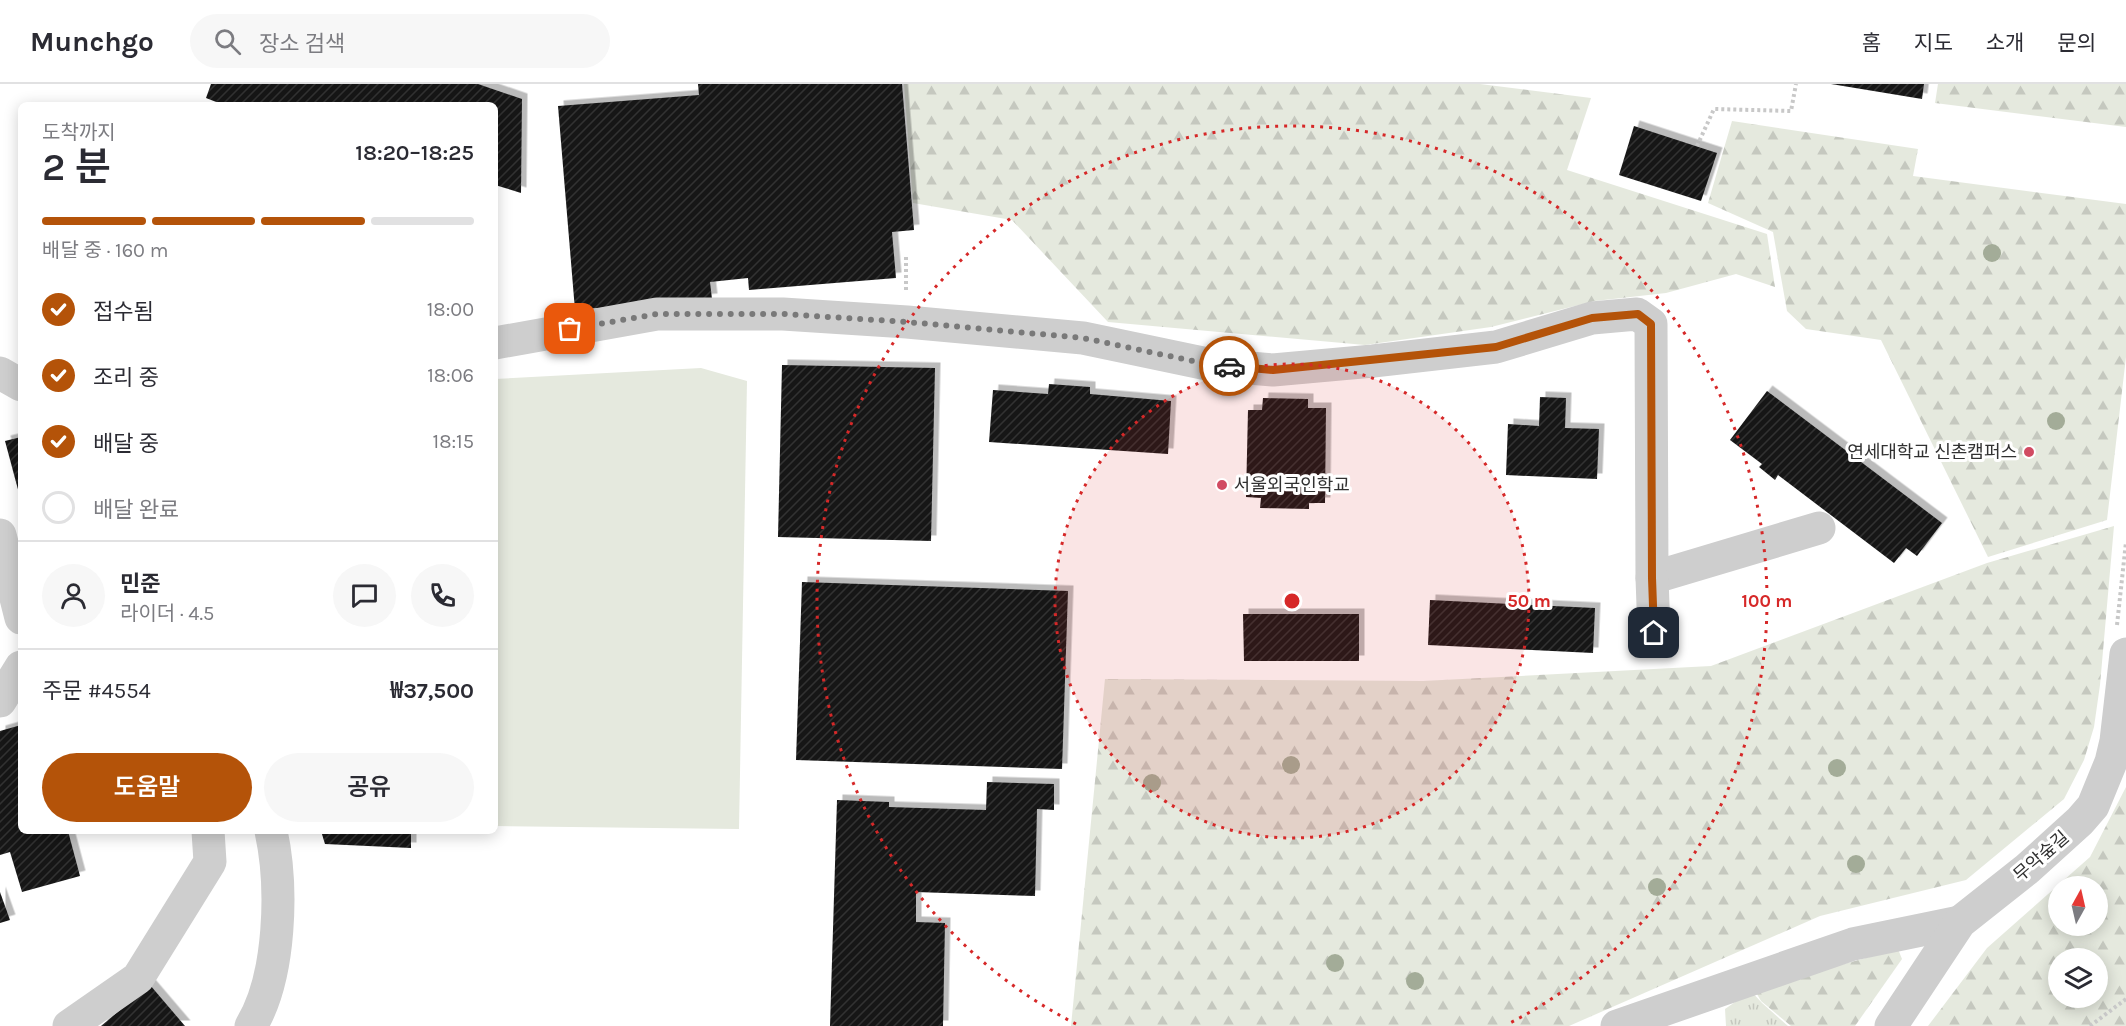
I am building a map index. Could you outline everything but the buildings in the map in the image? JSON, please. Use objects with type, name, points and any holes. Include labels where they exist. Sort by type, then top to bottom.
[{"type":"street","points":[[498,342],[657,314],[783,314],[907,322],[1083,338],[1212,365],[1273,370],[1496,347],[1592,318],[1638,314],[1651,324],[1654,633]]},
{"type":"street","points":[[1652,578],[1819,528]]},
{"type":"street","points":[[0,536],[18,606]]},
{"type":"street","name":"무악숲길","points":[[1891,1026],[1960,922],[2027,869],[2080,821],[2092,806],[2111,762],[2116,741],[2121,644]]},
{"type":"street","points":[[0,701],[18,672]]},
{"type":"street","points":[[251,1026],[270,976],[277,926],[278,882],[272,834]]},
{"type":"street","points":[[69,1026],[138,978],[209,846]]},
{"type":"street","points":[[1617,1026],[1853,944],[1960,922]]},
{"type":"path","points":[[1697,146],[1714,109],[1791,111],[1796,84]]},
{"type":"path","points":[[2121,644],[2126,542]]},
{"type":"path","points":[[2090,1026],[2126,999]]},
{"type":"green space","points":[[904,84],[1480,84],[1591,98],[1567,170],[1767,234],[1775,287],[1736,274],[1666,293],[1595,301],[1491,327],[1365,345],[1108,322],[1012,220],[913,203]]},
{"type":"green space","points":[[1938,84],[2126,84],[2126,127],[1935,103]]},
{"type":"green space","points":[[1732,121],[1918,149],[1913,176],[2126,204],[2126,357],[2107,520],[1988,557],[1881,340],[1806,329],[1787,311],[1773,232],[1708,203]]},
{"type":"green space","points":[[701,368],[747,381],[739,829],[498,826],[498,379]]},
{"type":"green space","points":[[2114,526],[2100,685],[2094,727],[2084,760],[2064,799],[1966,880],[1820,916],[1569,1026],[1071,1026],[1105,679],[1423,681],[1711,666],[1987,563]]},
{"type":"green space","points":[[2126,787],[2126,1026],[1928,1026],[1987,948],[2048,894],[2048,936],[2108,936],[2108,876],[2068,876],[2090,857]]},
{"type":"green space","points":[[1898,949],[1902,959],[1855,1026],[1791,1026],[1761,1001],[1754,989]]},
{"type":"green space","points":[[1751,991],[1788,1026],[1726,1026],[1725,1009]]},
{"type":"way so far","points":[[570,329],[657,314],[783,314],[907,322],[1083,338],[1212,365],[1229,366]]},
{"type":"place","name":"연세대학교 신촌캠퍼스","points":[[2029,452]]},
{"type":"place","name":"서울외국인학교","points":[[1222,485]]},
{"type":"route","points":[[1229,366],[1273,370],[1496,347],[1592,318],[1638,314],[1651,324],[1654,633]]}]
